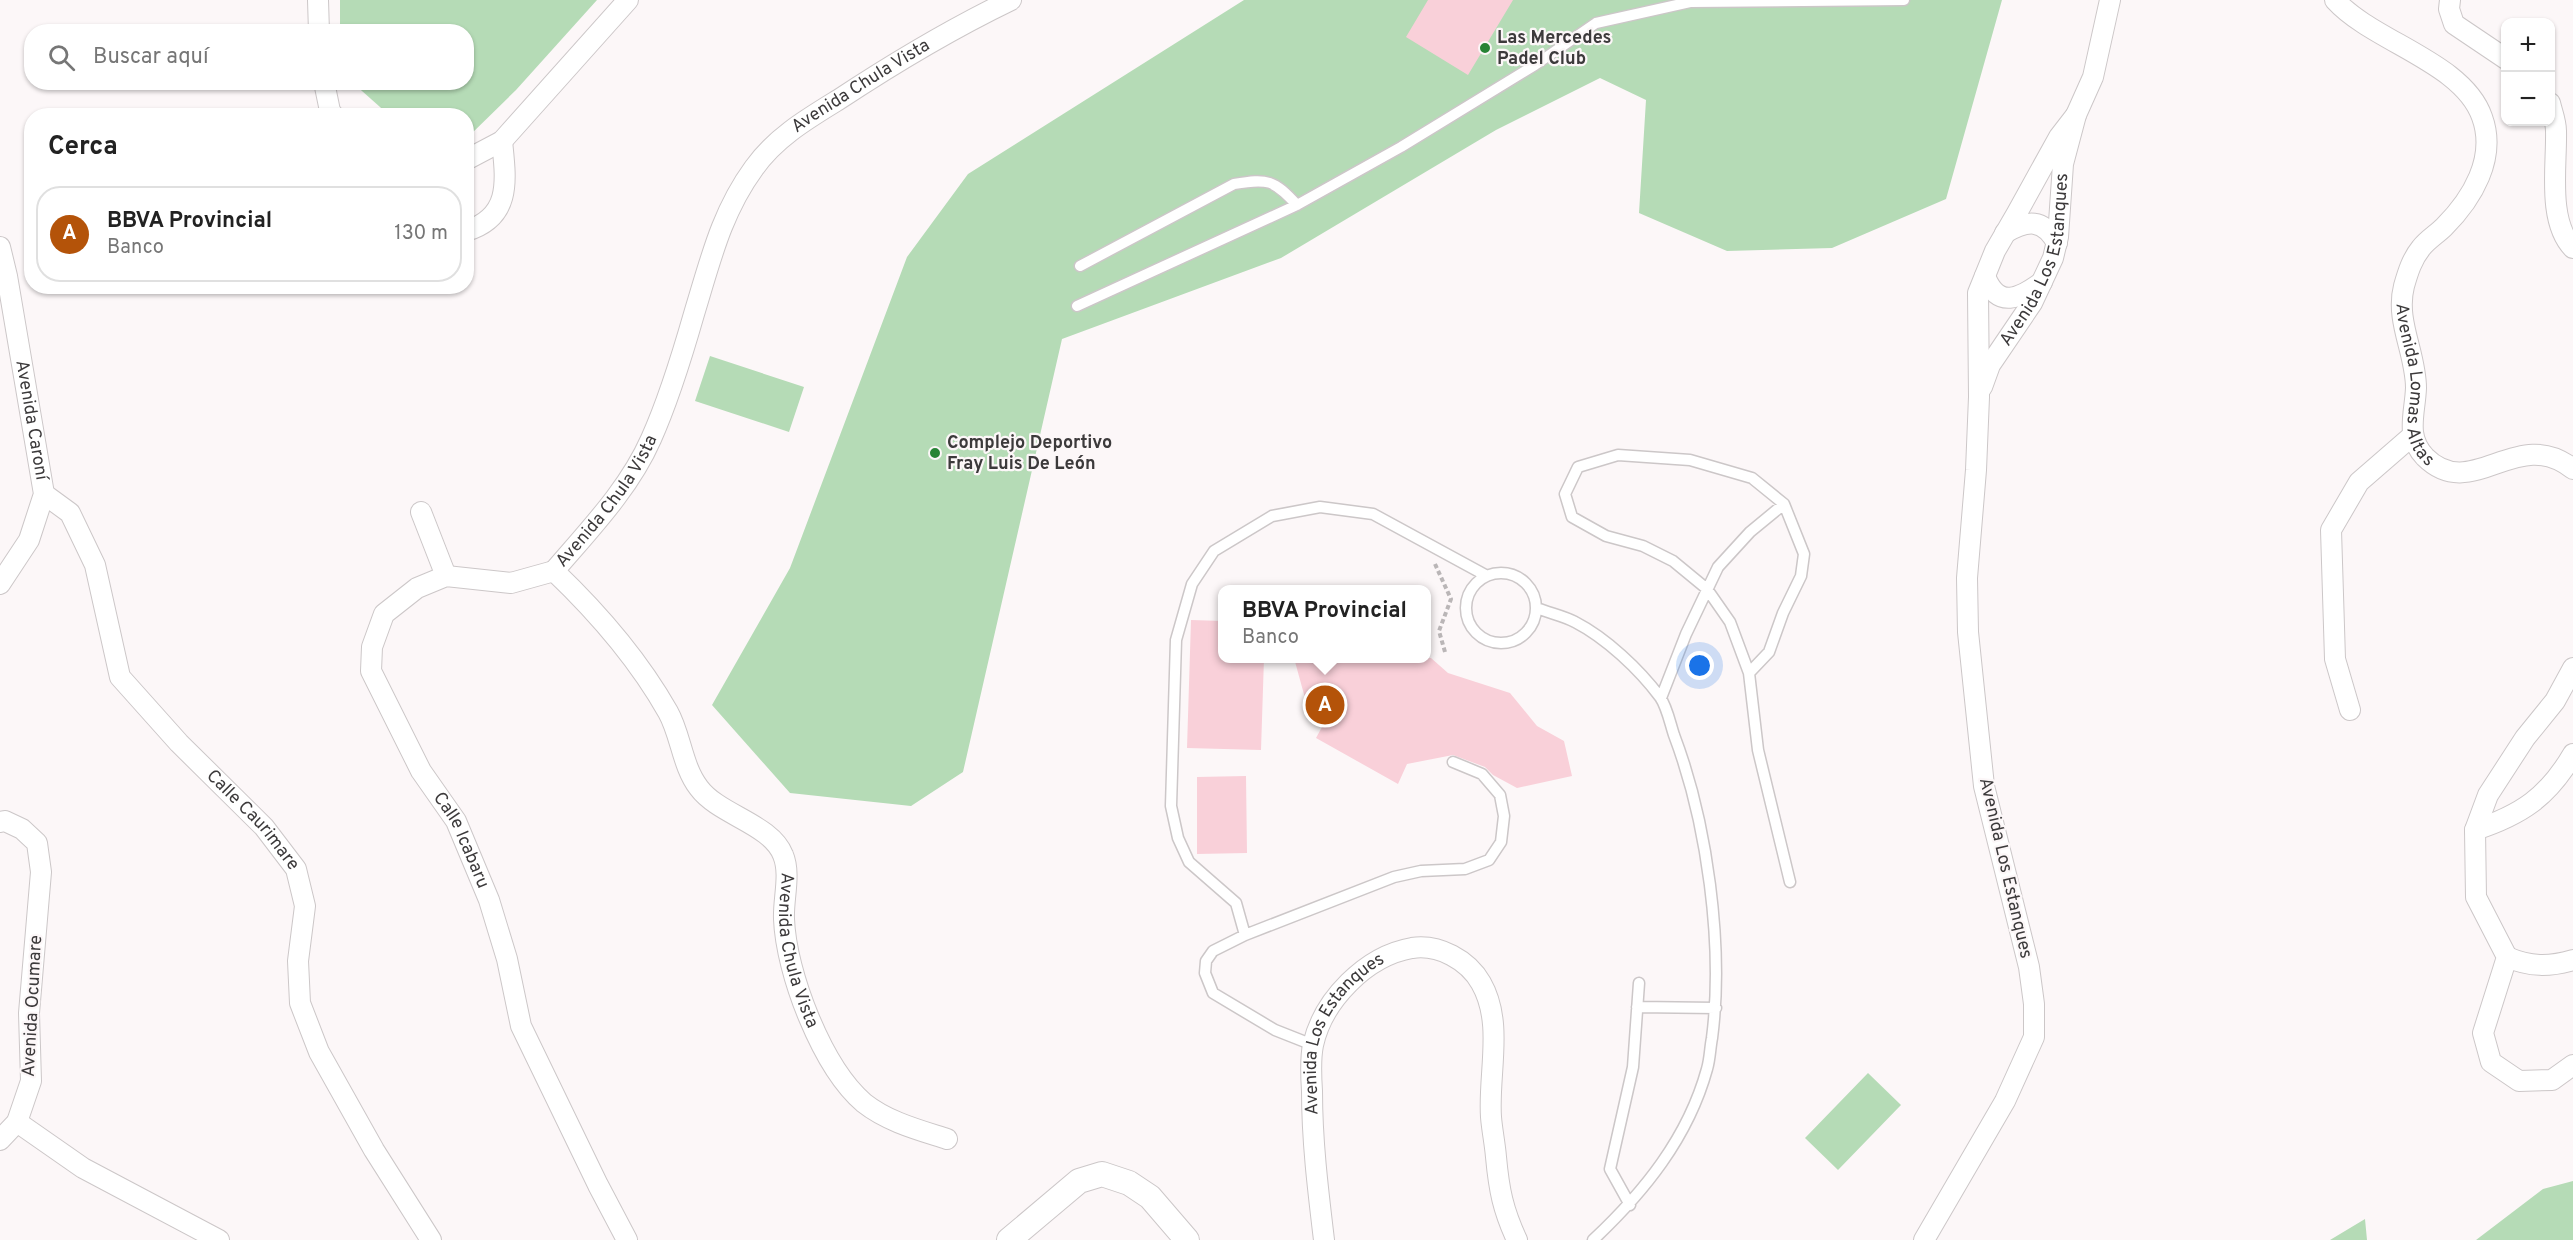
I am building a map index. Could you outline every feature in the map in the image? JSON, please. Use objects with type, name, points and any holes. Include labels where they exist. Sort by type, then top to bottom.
[{"type":"street","points":[[318,0],[319,24]]},
{"type":"street","points":[[474,156],[502,141],[628,0]]},
{"type":"street","name":"Avenida Chula Vista","points":[[947,1139],[898,1123],[864,1103],[838,1073],[813,1027],[796,988],[783,919],[786,882],[783,855],[767,835],[725,811],[699,788],[682,754],[669,714],[647,678],[590,605],[554,571],[615,498],[651,441],[681,356],[715,241],[732,200],[755,166],[776,142],[878,73],[938,38],[1011,0]]},
{"type":"street","name":"Avenida Los Estanques","points":[[1978,397],[1990,365],[2044,281],[2056,243],[2063,164],[2076,115],[2093,77],[2110,0]]},
{"type":"street","name":"Avenida Lomas Altas","points":[[2335,0],[2386,37],[2447,73],[2469,95],[2482,116],[2487,135],[2486,157],[2479,180],[2445,226],[2421,248],[2410,266],[2403,289],[2401,314],[2414,363],[2416,387],[2412,436],[2425,456],[2442,470],[2465,473],[2534,453],[2554,456],[2573,469]]},
{"type":"street","points":[[2450,0],[2449,9],[2454,24],[2501,56]]},
{"type":"street","points":[[326,90],[329,108]]},
{"type":"street","name":"Avenida Los Estanques","points":[[1924,1240],[2005,1101],[2034,1037],[2034,1004],[2029,967],[1984,786],[1969,642],[1967,578],[1976,470],[1978,293],[2005,233],[2059,137],[2076,115]]},
{"type":"street","points":[[2555,123],[2555,209],[2568,243],[2573,248]]},
{"type":"street","points":[[474,228],[482,226],[498,211],[505,189],[502,141]]},
{"type":"street","points":[[2005,233],[2016,227],[2036,223],[2045,227],[2056,243]]},
{"type":"street","name":"Avenida Caroní","points":[[0,247],[7,276],[44,494],[29,540],[0,584]]},
{"type":"street","points":[[1985,276],[1995,292],[2004,298],[2013,299],[2044,281]]},
{"type":"street","points":[[2350,710],[2335,659],[2331,530],[2359,482],[2412,436]]},
{"type":"street","name":"Calle Caurimare","points":[[44,494],[70,513],[95,565],[120,677],[179,743],[264,827],[296,868],[304,906],[298,961],[300,1003],[318,1052],[374,1150],[431,1240]]},
{"type":"street","points":[[421,512],[446,576]]},
{"type":"street","name":"Calle Icabaru","points":[[554,571],[511,584],[446,576],[417,588],[384,614],[372,647],[371,670],[422,771],[456,821],[489,900],[507,959],[521,1026],[627,1240]]},
{"type":"street","points":[[2573,668],[2555,701],[2525,738],[2488,795],[2475,830],[2476,897],[2507,957],[2524,964],[2552,966],[2573,960]]},
{"type":"street","points":[[2475,830],[2507,820],[2533,803],[2565,768],[2573,753]]},
{"type":"street","name":"Avenida Ocumare","points":[[0,822],[5,821],[22,829],[37,843],[41,872],[29,1013],[31,1081],[17,1122]]},
{"type":"street","name":"Avenida Los Estanques","points":[[1324,1240],[1312,1143],[1313,1045],[1326,1013],[1337,995],[1354,978],[1371,965],[1412,948],[1436,950],[1459,959],[1472,969],[1482,983],[1489,1001],[1494,1030],[1491,1117],[1497,1182],[1504,1214],[1518,1240]]},
{"type":"street","points":[[2507,957],[2483,1033],[2491,1062],[2519,1081],[2552,1080],[2573,1065]]},
{"type":"street","points":[[0,1140],[17,1122],[83,1168],[219,1240]]},
{"type":"street","points":[[1009,1240],[1079,1181],[1102,1174],[1129,1183],[1150,1197],[1187,1240]]},
{"type":"lane","points":[[1077,306],[1297,205],[1401,147],[1535,65],[1596,23],[1690,2],[1902,0]]},
{"type":"lane","points":[[1080,266],[1234,184],[1258,179],[1275,184],[1297,205]]},
{"type":"lane","points":[[1749,673],[1769,652],[1783,613],[1801,576],[1804,554],[1784,504],[1752,478],[1690,460],[1618,455],[1578,467],[1565,494],[1572,517],[1606,536],[1643,546],[1673,561],[1707,589],[1730,622],[1749,673],[1758,750],[1790,882]]},
{"type":"lane","points":[[1661,698],[1718,567],[1750,532],[1784,504]]},
{"type":"lane","points":[[1245,935],[1236,903],[1189,862],[1178,838],[1171,806],[1176,640],[1192,584],[1214,551],[1272,516],[1320,507],[1373,514],[1487,576]]},
{"type":"lane","points":[[1499,572],[1518,577],[1527,584],[1534,595],[1537,608],[1534,621],[1527,632],[1517,640],[1500,644],[1482,638],[1469,622],[1466,608],[1468,596],[1473,587],[1487,576],[1499,572]]},
{"type":"lane","points":[[1537,608],[1575,622],[1626,659],[1661,698],[1683,759],[1700,832],[1714,920],[1717,961],[1716,1008],[1707,1068],[1691,1114],[1662,1165],[1630,1205],[1593,1240]]},
{"type":"lane","points":[[1313,1045],[1275,1030],[1214,993],[1204,973],[1206,961],[1213,951],[1245,935],[1394,877],[1421,871],[1465,869],[1489,860],[1501,843],[1504,816],[1500,795],[1482,774],[1453,762]]},
{"type":"lane","points":[[1630,1205],[1610,1169],[1633,1067],[1639,983]]},
{"type":"lane","points":[[1637,1007],[1716,1008]]},
{"type":"path","points":[[1425,542],[1451,598],[1439,631],[1444,652]]},
{"type":"green space","points":[[340,0],[597,0],[516,90],[474,131],[474,108],[381,108],[361,90],[474,90],[474,24],[340,24]]},
{"type":"green space","name":"Complejo Deportivo Fray Luis De León","points":[[1244,0],[2002,0],[1946,199],[1832,248],[1727,251],[1639,213],[1646,100],[1600,78],[1496,130],[1281,258],[1062,339],[963,772],[911,806],[790,793],[712,705],[790,568],[907,257],[968,174]]},
{"type":"green space","points":[[710,356],[804,387],[789,432],[695,401]]},
{"type":"green space","points":[[1868,1073],[1901,1105],[1838,1170],[1805,1138]]},
{"type":"green space","points":[[2573,1181],[2573,1240],[2476,1240],[2543,1189]]},
{"type":"green space","points":[[2365,1219],[2367,1240],[2330,1240]]},
{"type":"building","points":[[1428,0],[1513,0],[1468,75],[1406,37]]},
{"type":"building","points":[[1191,620],[1218,621],[1218,663],[1264,663],[1261,750],[1187,748]]},
{"type":"building","points":[[1431,658],[1448,673],[1510,693],[1537,726],[1564,741],[1572,776],[1517,788],[1493,775],[1485,767],[1453,755],[1407,764],[1398,784],[1316,738],[1328,716],[1305,698],[1295,663],[1431,663]]},
{"type":"building","points":[[1246,776],[1247,853],[1197,854],[1197,777]]},
{"type":"place","name":"Las Mercedes Padel Club","points":[[1485,48]]},
{"type":"place","name":"Complejo Deportivo Fray Luis De León","points":[[935,453]]},
{"type":"place","name":"BBVA Provincial","points":[[1325,705]]}]
